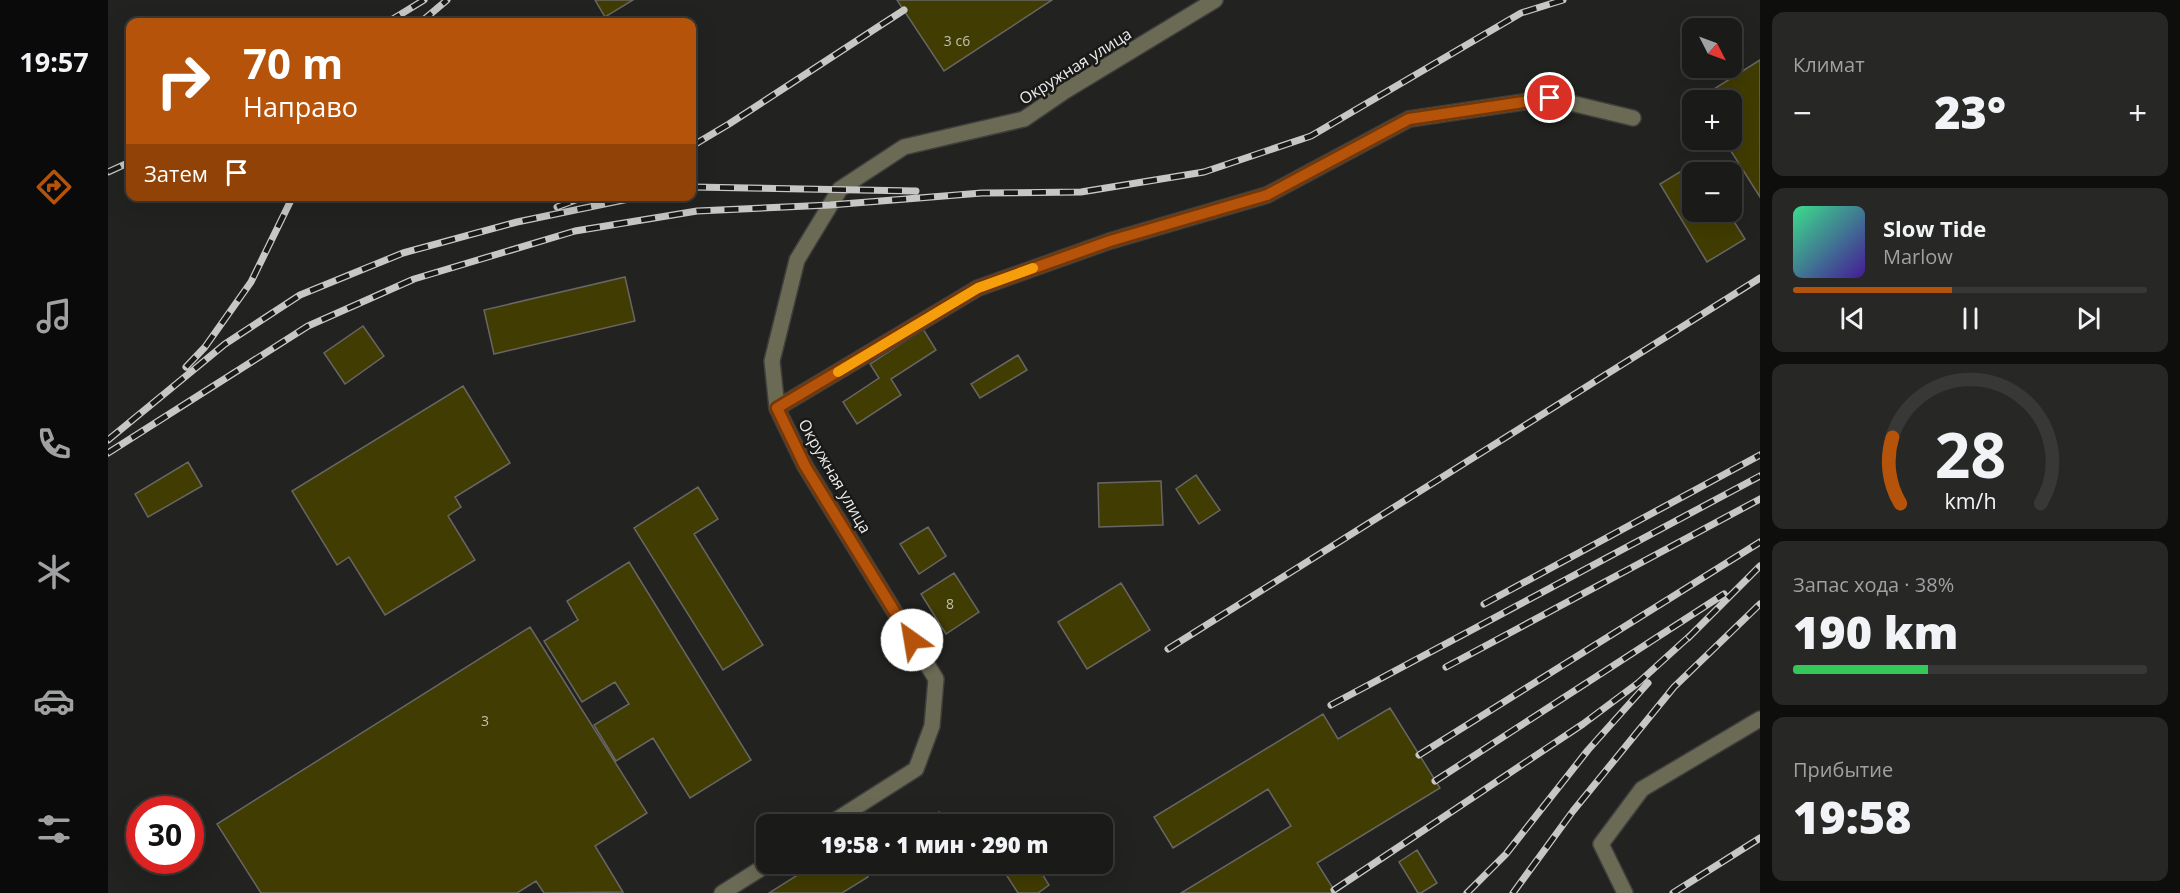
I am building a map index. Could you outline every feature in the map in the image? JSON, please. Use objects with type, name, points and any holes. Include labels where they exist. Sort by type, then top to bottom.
[{"type":"street","name":"Окружная улица","points":[[845,814],[916,769],[932,726],[936,679],[805,466],[777,408],[772,361],[797,260],[840,189],[904,147],[1024,119],[1065,91],[1215,0]]},
{"type":"street","points":[[777,408],[978,288],[1110,241],[1267,195],[1409,119],[1550,98],[1633,118]]},
{"type":"street","points":[[1625,893],[1601,844],[1642,789],[1760,719]]},
{"type":"street","points":[[722,893],[756,872]]},
{"type":"building","points":[[595,0],[633,0],[605,17]]},
{"type":"building","points":[[897,0],[1052,0],[944,71]]},
{"type":"building","points":[[1760,60],[1760,197],[1742,168],[1742,162],[1738,162],[1730,150],[1742,150],[1742,90],[1712,90],[1731,78],[1742,78],[1742,71]]},
{"type":"building","points":[[1682,171],[1682,221],[1660,184]]},
{"type":"building","points":[[1683,222],[1734,222],[1745,239],[1707,262]]},
{"type":"building","points":[[625,277],[635,321],[494,354],[484,310]]},
{"type":"building","points":[[363,326],[384,356],[345,384],[324,353]]},
{"type":"building","points":[[923,329],[936,350],[891,379],[901,395],[857,424],[843,402],[879,378],[870,364]]},
{"type":"building","points":[[1018,355],[1027,370],[980,398],[971,384]]},
{"type":"building","points":[[463,386],[510,463],[455,497],[461,507],[448,516],[475,560],[385,615],[349,557],[337,565],[292,491]]},
{"type":"building","points":[[188,462],[202,486],[148,517],[135,494]]},
{"type":"building","points":[[1196,475],[1220,510],[1199,524],[1176,489]]},
{"type":"building","points":[[1161,481],[1163,525],[1099,527],[1098,483]]},
{"type":"building","points":[[698,487],[718,519],[694,534],[763,645],[723,670],[634,528]]},
{"type":"building","points":[[928,527],[946,556],[919,574],[900,544]]},
{"type":"building","points":[[629,562],[751,760],[690,798],[653,738],[616,761],[594,725],[629,704],[615,682],[582,702],[544,641],[578,620],[567,601]]},
{"type":"building","points":[[954,573],[979,612],[946,634],[921,594]]},
{"type":"building","points":[[1121,583],[1150,630],[1087,669],[1058,622]]},
{"type":"building","points":[[530,627],[647,813],[595,846],[623,892],[544,893],[536,881],[517,893],[261,893],[217,824]]},
{"type":"building","points":[[1390,708],[1440,788],[1317,863],[1336,893],[1181,893],[1291,826],[1268,789],[1173,848],[1154,817],[1323,714],[1338,739]]},
{"type":"building","points":[[1417,850],[1437,883],[1421,893],[1418,893],[1399,862]]},
{"type":"building","points":[[799,874],[866,874],[868,877],[842,893],[769,893]]},
{"type":"building","points":[[1010,874],[1042,874],[1049,885],[1038,893],[1018,893],[1007,876]]},
{"type":"railway","points":[[395,18],[424,0]]},
{"type":"railway","points":[[426,18],[447,0]]},
{"type":"railway","points":[[108,453],[308,326],[414,279],[575,231],[697,211],[830,205],[982,193],[1081,192],[1204,172],[1311,136],[1521,13],[1563,0]]},
{"type":"railway","points":[[696,144],[904,10]]},
{"type":"railway","points":[[108,172],[126,164]]},
{"type":"railway","points":[[696,187],[916,191]]},
{"type":"railway","points":[[186,367],[205,347],[251,282],[291,201]]},
{"type":"railway","points":[[557,207],[573,201]]},
{"type":"railway","points":[[108,440],[225,344],[300,295],[403,253],[517,222],[619,201]]},
{"type":"railway","points":[[1168,649],[1760,278]]},
{"type":"railway","points":[[1484,604],[1760,455]]},
{"type":"railway","points":[[1331,705],[1760,476]]},
{"type":"railway","points":[[1446,667],[1760,499]]},
{"type":"railway","points":[[1419,755],[1760,542]]},
{"type":"railway","points":[[1688,638],[1760,566]]},
{"type":"railway","points":[[1435,781],[1724,594]]},
{"type":"railway","points":[[1513,893],[1573,811],[1674,687],[1760,604]]},
{"type":"railway","points":[[1334,890],[1583,724],[1638,683],[1693,633]]},
{"type":"railway","points":[[1467,893],[1506,854],[1588,750],[1648,683]]},
{"type":"railway","points":[[1673,893],[1760,838]]},
{"type":"slow traffic","points":[[838,372],[978,288],[1033,268]]},
{"type":"route","points":[[912,640],[805,466],[777,408],[978,288],[1110,241],[1267,195],[1409,119],[1550,98]]}]
